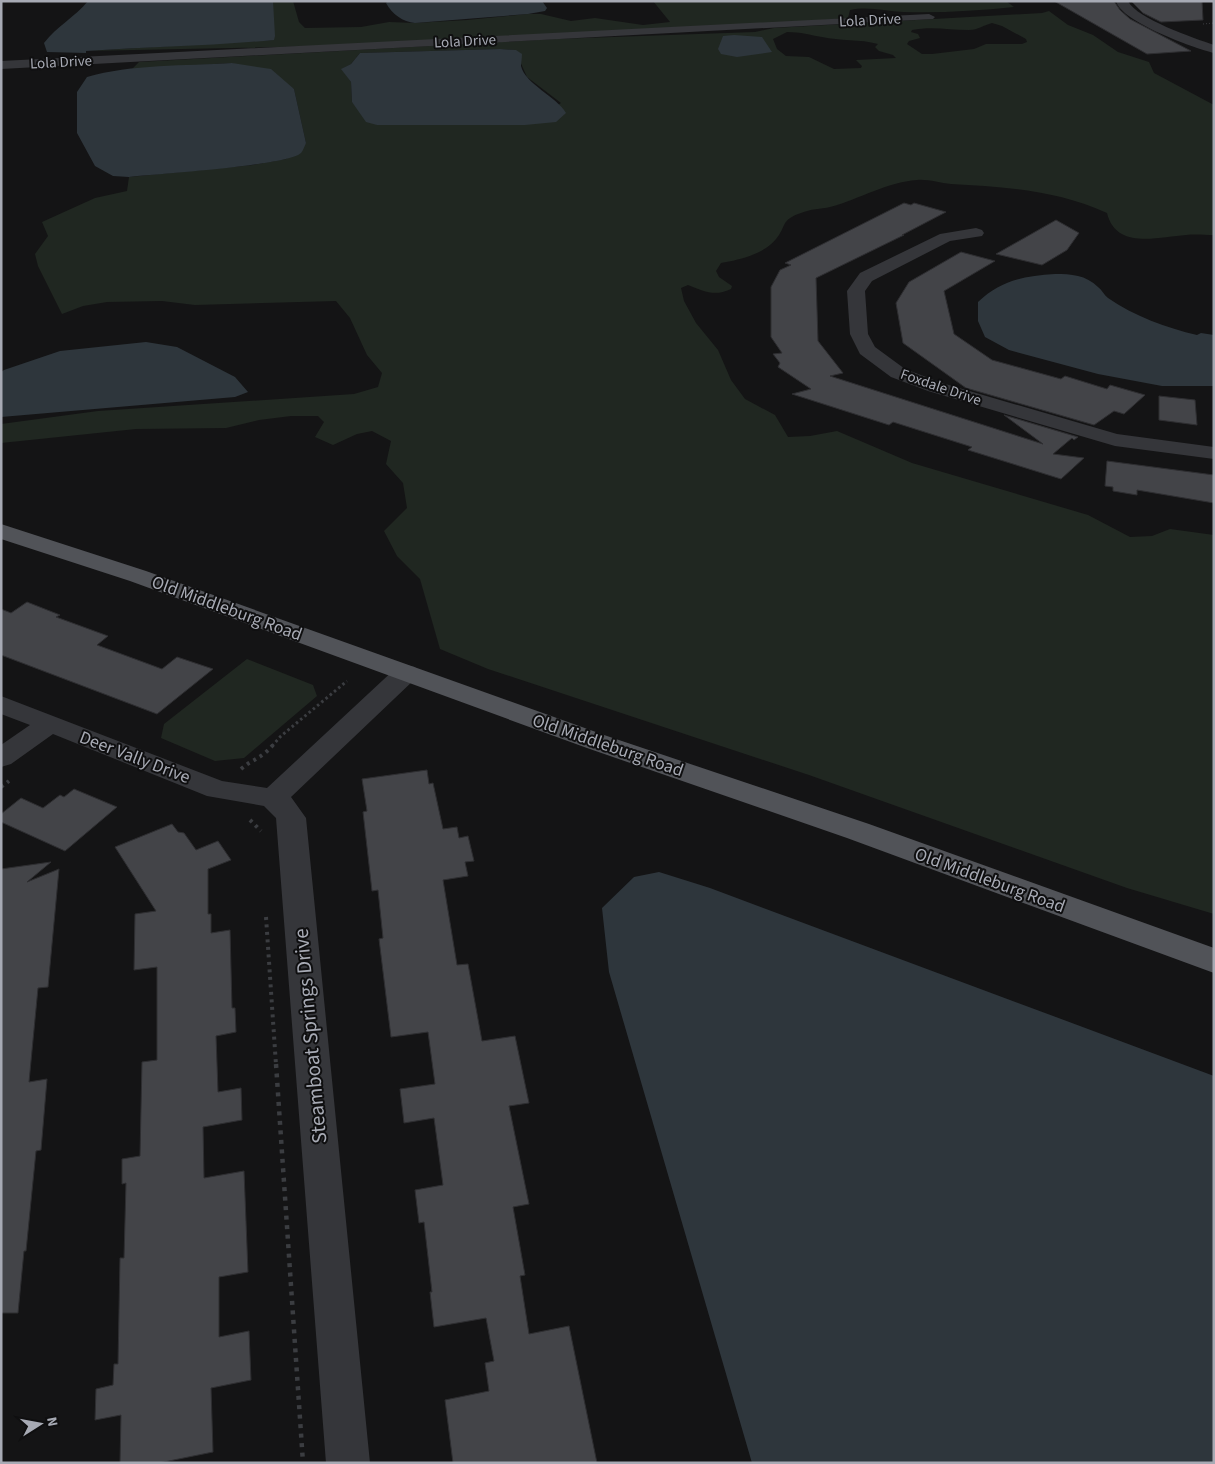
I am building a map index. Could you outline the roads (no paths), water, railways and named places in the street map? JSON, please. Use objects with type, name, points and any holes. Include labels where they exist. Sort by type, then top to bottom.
[{"type":"main road","name":"Old Middleburg Road","points":[[1,531],[138,576],[597,742],[858,831],[1214,961]]},
{"type":"street","points":[[1122,1],[1123,6],[1127,10],[1167,31],[1188,41],[1214,48]]},
{"type":"street","name":"Lola Drive","points":[[1,65],[929,17]]},
{"type":"street","points":[[1167,31],[1196,29]]},
{"type":"street","name":"Foxdale Drive","points":[[976,234],[946,237],[866,277],[856,291],[859,334],[867,350],[898,373],[935,387],[1115,440],[1214,453]]},
{"type":"street","points":[[273,798],[406,673]]},
{"type":"street","name":"Deer Vally Drive","points":[[1,704],[217,789],[273,798]]},
{"type":"street","points":[[9,766],[49,724]]},
{"type":"street","name":"Steamboat Springs Drive","points":[[273,798],[285,808],[291,818],[348,1463]]}]
